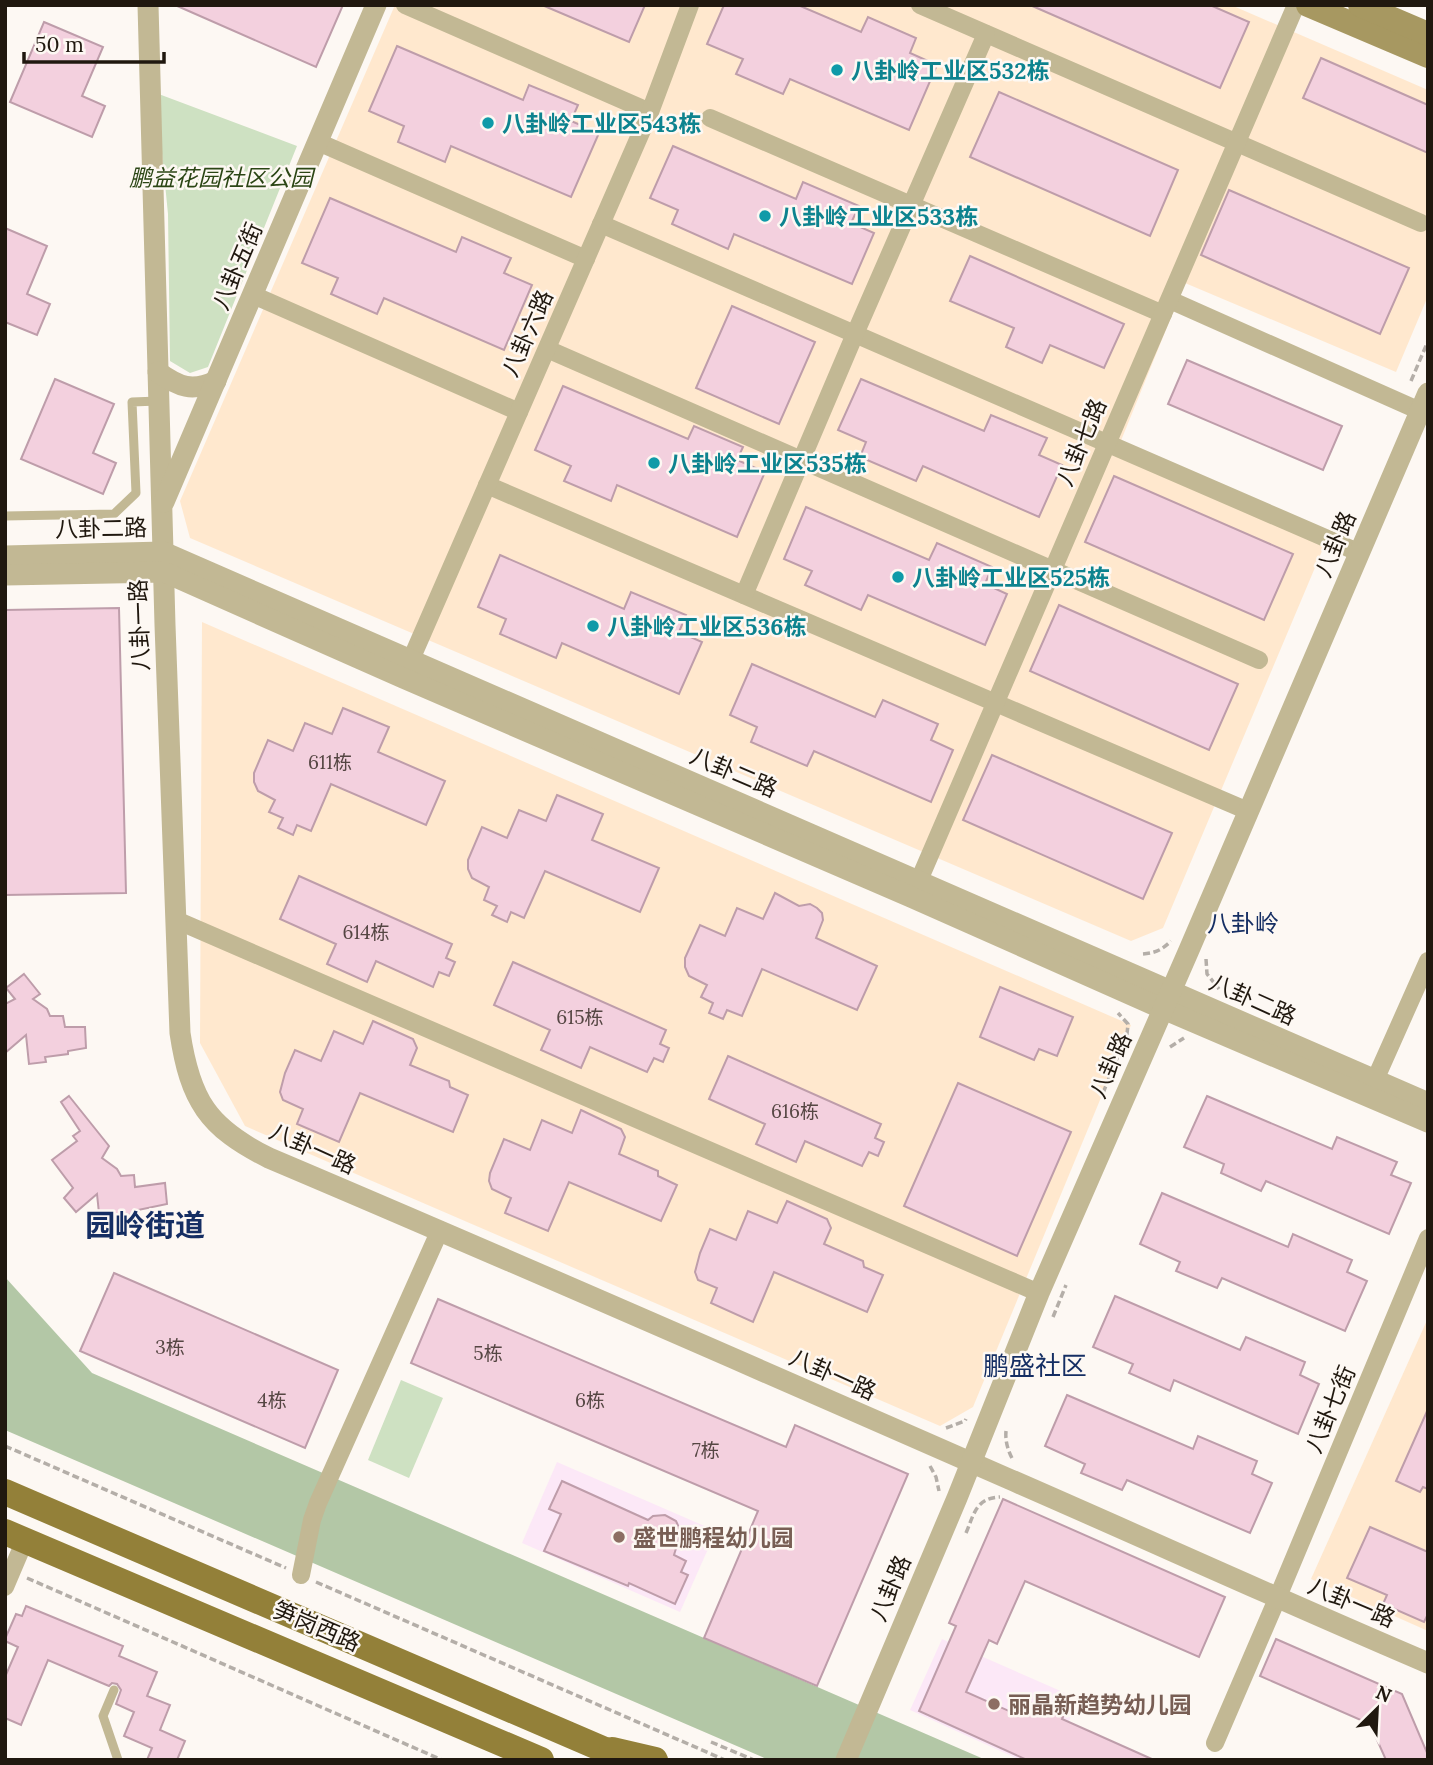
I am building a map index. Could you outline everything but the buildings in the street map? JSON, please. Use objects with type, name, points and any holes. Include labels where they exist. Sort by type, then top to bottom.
[{"type":"main road","points":[[1308,5],[1428,56]]},
{"type":"main road","points":[[1360,5],[1428,34]]},
{"type":"main road","name":"笋岗西路","points":[[11,1492],[628,1760]]},
{"type":"main road","name":"笋岗西路","points":[[15,1536],[541,1760]]},
{"type":"main road","points":[[598,1746],[655,1760]]},
{"type":"street","name":"八卦一路","points":[[148,5],[163,562],[180,1033],[184,1062],[194,1091],[206,1112],[224,1131],[269,1158],[440,1230],[1428,1663]]},
{"type":"street","name":"八卦五街","points":[[162,508],[376,5]]},
{"type":"street","points":[[405,5],[650,112]]},
{"type":"street","name":"八卦六路","points":[[407,670],[650,112],[690,5]]},
{"type":"street","points":[[920,5],[1421,223]]},
{"type":"street","name":"八卦七路","points":[[915,889],[1296,5]]},
{"type":"street","points":[[744,595],[986,34]]},
{"type":"street","points":[[710,118],[912,205],[1166,307],[1417,402]]},
{"type":"street","points":[[318,142],[586,259]]},
{"type":"street","points":[[601,224],[1360,553]]},
{"type":"street","points":[[253,295],[519,412]]},
{"type":"street","points":[[547,349],[1259,660]]},
{"type":"street","points":[[158,372],[173,383],[188,387],[202,387],[216,381]]},
{"type":"street","name":"八卦路","points":[[846,1760],[1040,1293],[1360,553],[1417,402]]},
{"type":"street","points":[[487,485],[1248,811]]},
{"type":"street","name":"八卦二路","points":[[5,556],[163,562],[1167,1000],[1428,1122]]},
{"type":"street","name":"八卦二路","points":[[5,575],[163,562]]},
{"type":"street","points":[[176,920],[1040,1293]]},
{"type":"street","points":[[1375,1080],[1428,961]]},
{"type":"street","name":"八卦二路","points":[[1167,1000],[1210,1009],[1428,1103]]},
{"type":"street","points":[[302,1575],[312,1520],[318,1503],[440,1230]]},
{"type":"street","name":"八卦七街","points":[[1215,1743],[1428,1238]]},
{"type":"street","points":[[12,1581],[15,1536]]},
{"type":"lane","points":[[5,516],[114,514],[136,493],[132,402],[159,401]]},
{"type":"lane","points":[[114,1690],[103,1716],[118,1760]]},
{"type":"path","points":[[1417,402],[1428,341]]},
{"type":"path","points":[[1143,954],[1154,953],[1171,941]]},
{"type":"path","points":[[1206,958],[1207,974],[1218,989]]},
{"type":"path","points":[[1166,1051],[1172,1044],[1184,1038]]},
{"type":"path","points":[[1051,1320],[1066,1284]]},
{"type":"path","points":[[1007,1427],[1005,1438],[1014,1462]]},
{"type":"path","points":[[5,1446],[725,1760]]},
{"type":"path","points":[[978,1506],[983,1500],[1000,1497]]},
{"type":"path","points":[[12,1581],[442,1760]]},
{"type":"path","points":[[711,1742],[754,1760]]},
{"type":"shaded area","points":[[395,5],[1231,5],[1428,90],[1428,296],[1396,372],[1185,283],[1120,443],[1330,532],[1163,928],[1131,941],[190,538],[180,501]]},
{"type":"shaded area","points":[[202,622],[1131,1025],[973,1407],[940,1426],[245,1126],[200,1043]]},
{"type":"shaded area","points":[[1428,1318],[1428,1631],[1311,1579]]},
{"type":"shaded area","name":"盛世鹏程幼儿园","points":[[557,1462],[716,1531],[680,1612],[522,1543]]},
{"type":"shaded area","name":"丽晶新趋势幼儿园","points":[[942,1639],[1079,1699],[1051,1760],[1020,1760],[910,1710]]},
{"type":"green space","name":"鹏益花园社区公园","points":[[156,93],[297,146],[208,367],[190,373],[170,361],[168,214]]},
{"type":"green space","points":[[5,1277],[92,1373],[986,1760],[769,1760],[5,1430]]},
{"type":"green space","points":[[401,1380],[443,1398],[409,1478],[368,1460]]},
{"type":"place","name":"八卦岭工业区532栋","points":[[837,70]]},
{"type":"place","name":"八卦岭工业区543栋","points":[[488,123]]},
{"type":"place","name":"八卦岭工业区533栋","points":[[765,216]]},
{"type":"place","name":"八卦岭工业区535栋","points":[[654,463]]},
{"type":"place","name":"八卦岭工业区525栋","points":[[898,577]]},
{"type":"place","name":"八卦岭工业区536栋","points":[[593,626]]},
{"type":"place","name":"盛世鹏程幼儿园","points":[[619,1537]]},
{"type":"place","name":"丽晶新趋势幼儿园","points":[[994,1704]]},
{"type":"district","name":"八卦岭","points":[[1243,923]]},
{"type":"district","name":"园岭街道","points":[[145,1225]]},
{"type":"district","name":"鹏盛社区","points":[[1035,1365]]}]
